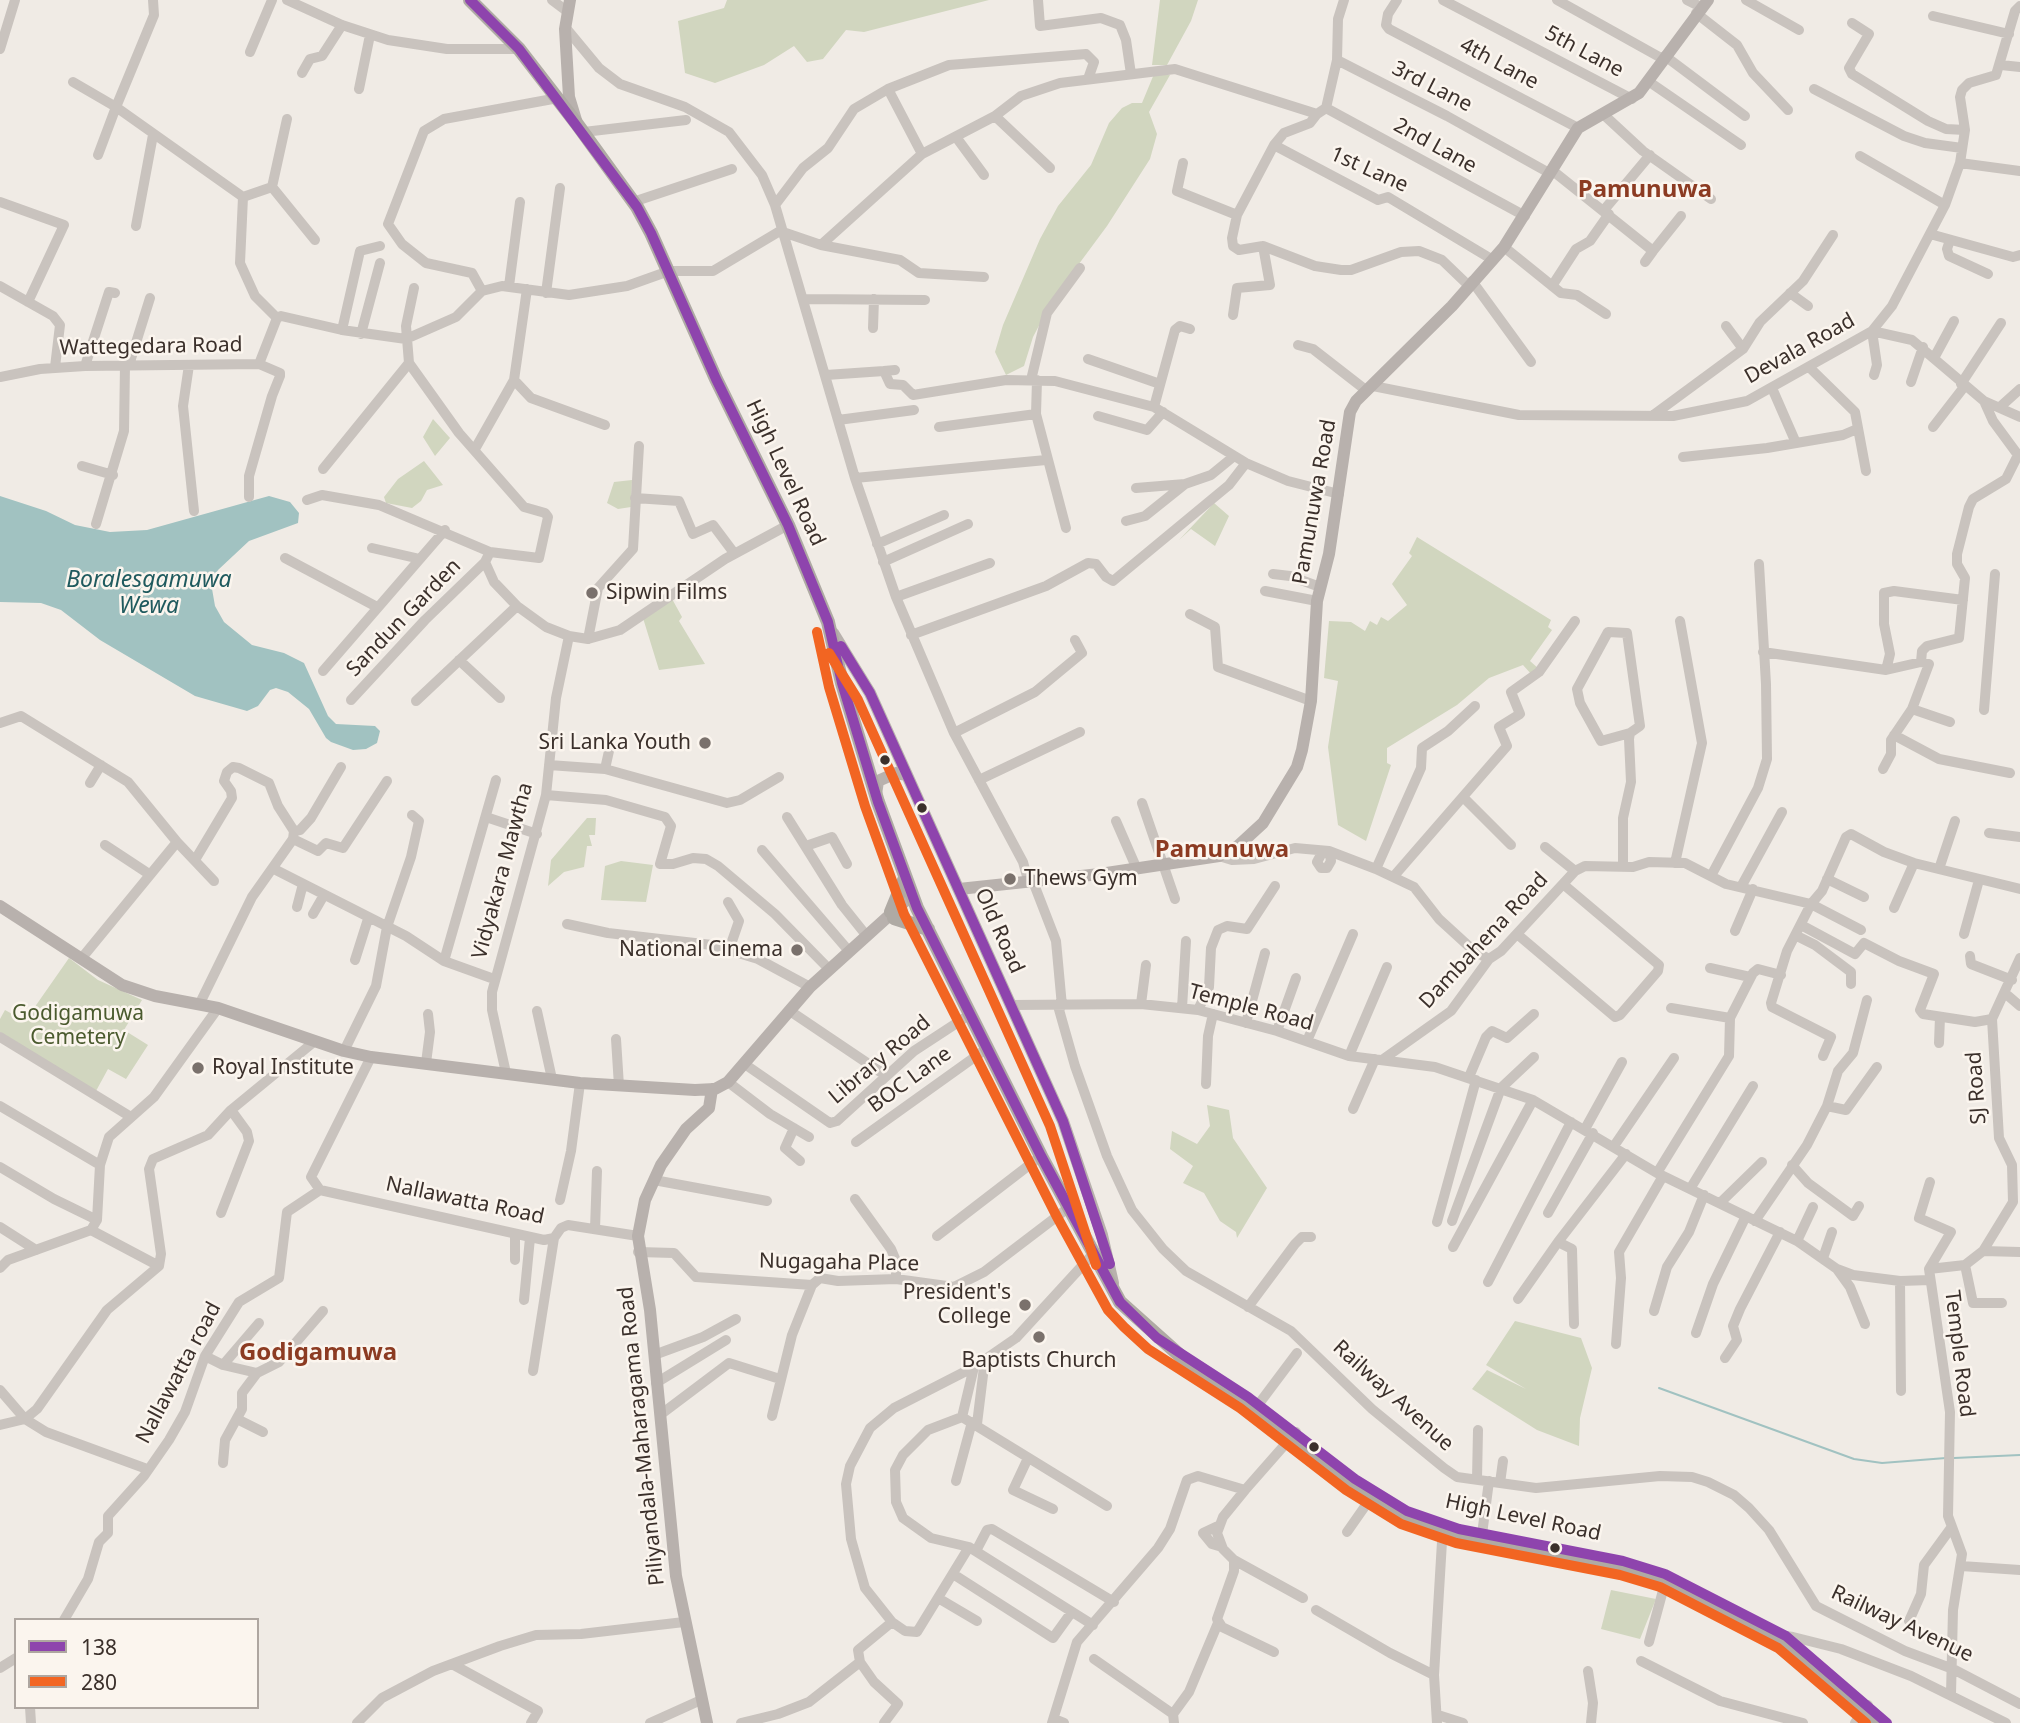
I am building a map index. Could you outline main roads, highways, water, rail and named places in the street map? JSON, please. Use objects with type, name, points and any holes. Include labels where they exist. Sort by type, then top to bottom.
[{"type":"highway","name":"High Level Road","points":[[470,0],[519,50],[581,128],[633,202],[668,271],[716,379],[788,525],[831,629],[842,684],[876,795],[915,902],[969,1015],[1068,1208],[1127,1310],[1157,1338],[1293,1434],[1373,1495],[1442,1529],[1622,1568],[1665,1583],[1782,1639]]},
{"type":"highway","points":[[905,878],[890,917],[928,929]]},
{"type":"highway","name":"High Level Road","points":[[1157,1338],[1258,1405],[1293,1434]]},
{"type":"highway","name":"High Level Road","points":[[1481,1538],[1645,1566],[1729,1605],[1782,1639],[1875,1723]]},
{"type":"highway","name":"High Level Road","points":[[1863,1713],[1887,1723]]},
{"type":"main road","points":[[569,6],[565,27],[569,97],[581,128]]},
{"type":"main road","name":"Pamunuwa Road","points":[[959,889],[1219,856],[1238,846],[1263,823],[1297,767],[1311,701],[1317,601],[1339,494],[1343,444],[1350,412],[1370,388],[1452,306],[1504,247],[1578,128],[1590,119],[1632,99],[1702,7]]},
{"type":"main road","name":"Old Road","points":[[831,629],[870,694],[1063,1121],[1102,1235],[1114,1291]]},
{"type":"main road","points":[[876,795],[878,781],[896,773],[907,775]]},
{"type":"main road","points":[[0,905],[116,982],[135,991],[218,1007],[344,1051],[371,1057],[580,1083],[698,1090],[712,1089],[728,1083],[810,987],[848,950],[890,917],[915,902]]},
{"type":"main road","name":"Piliyandala-Maharagama Road","points":[[707,1723],[684,1622],[671,1538],[650,1310],[638,1251],[638,1236],[641,1212],[654,1180],[678,1138],[709,1108],[712,1089]]},
{"type":"main road","points":[[697,1117],[698,1090]]},
{"type":"main road","points":[[1089,1248],[1096,1244],[1102,1235]]},
{"type":"water","name":"Boralesgamuwa Wewa","points":[[0,496],[46,511],[75,525],[110,532],[147,530],[269,496],[290,502],[299,513],[298,523],[249,541],[218,570],[211,583],[215,606],[224,622],[252,645],[284,653],[304,663],[328,716],[336,724],[375,726],[380,731],[377,743],[366,749],[353,750],[331,742],[309,709],[288,692],[276,688],[270,690],[258,706],[247,711],[195,696],[100,640],[61,610],[41,603],[0,602]]},
{"type":"waterway","points":[[1659,1388],[1854,1459],[1882,1463],[1946,1458]]},
{"type":"waterway","points":[[1954,1458],[2020,1455]]},
{"type":"place","name":"Sipwin Films","points":[[592,593]]},
{"type":"place","name":"Sri Lanka Youth","points":[[705,743]]},
{"type":"place","name":"Thews Gym","points":[[1010,879]]},
{"type":"place","name":"National Cinema","points":[[797,950]]},
{"type":"place","name":"Royal Institute","points":[[198,1068]]},
{"type":"place","name":"President's College","points":[[1025,1305]]},
{"type":"place","name":"Baptists Church","points":[[1039,1337]]},
{"type":"district","name":"Pamunuwa","points":[[1645,190]]},
{"type":"district","name":"Pamunuwa","points":[[1222,850]]},
{"type":"district","name":"Godigamuwa","points":[[318,1353]]},
{"type":"park label","name":"Godigamuwa Cemetery","points":[[78,1026]]}]
